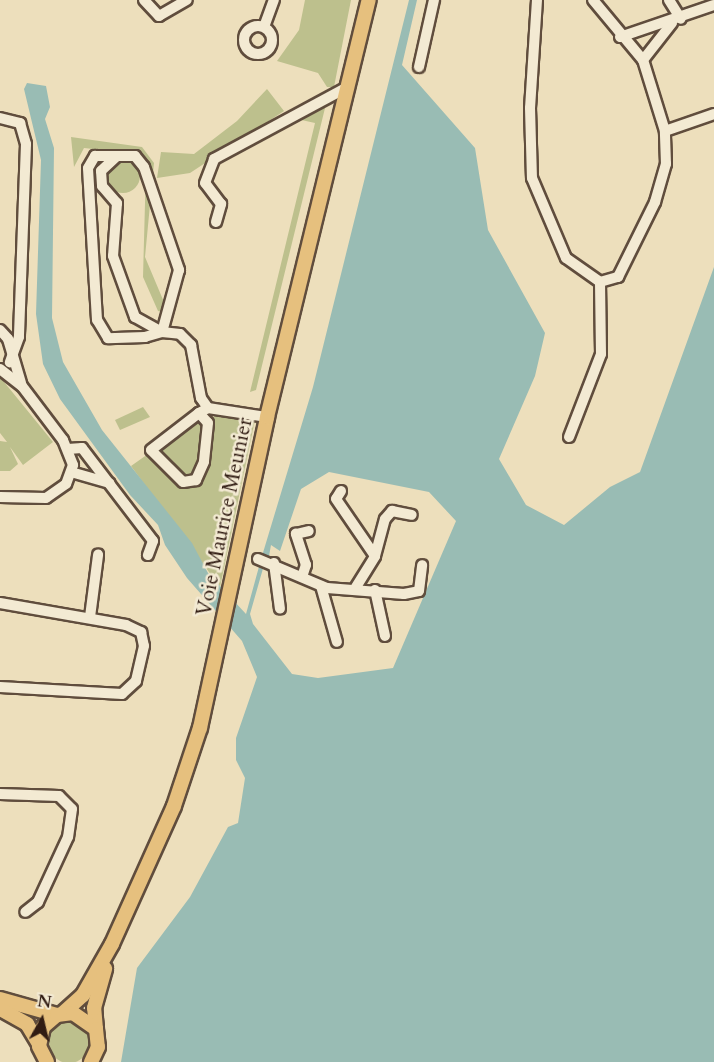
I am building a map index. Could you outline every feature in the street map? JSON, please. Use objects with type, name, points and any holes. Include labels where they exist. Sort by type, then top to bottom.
[{"type":"main road","name":"Voie Maurice Meunier","points":[[346,88],[361,0]]},
{"type":"main road","name":"Voie Maurice Meunier","points":[[39,1046],[43,1027],[83,995],[112,944],[174,806],[218,653],[267,417],[369,0]]},
{"type":"main road","name":"Voie Maurice Meunier","points":[[91,1062],[98,1047],[95,998],[112,944]]},
{"type":"main road","points":[[0,999],[60,1014],[82,1016],[96,1029]]},
{"type":"main road","points":[[0,1009],[27,1024],[47,1062]]},
{"type":"street","points":[[144,0],[159,16],[187,0]]},
{"type":"street","points":[[264,27],[274,0]]},
{"type":"street","points":[[419,67],[434,0]]},
{"type":"street","points":[[537,0],[530,108],[532,178],[566,258],[600,282]]},
{"type":"street","points":[[593,0],[620,37],[642,60],[665,131],[666,164],[656,202],[618,277],[600,282]]},
{"type":"street","points":[[669,0],[677,21]]},
{"type":"street","points":[[620,37],[677,21],[714,5]]},
{"type":"street","points":[[642,60],[677,21]]},
{"type":"street","points":[[216,222],[221,204],[205,183],[214,159],[346,88]]},
{"type":"street","points":[[665,131],[714,114]]},
{"type":"street","points":[[0,118],[20,123],[25,139],[18,322],[10,362]]},
{"type":"street","points":[[162,332],[178,270],[144,167],[135,156],[95,156],[88,168],[97,320],[108,338],[116,340],[162,332],[180,334],[191,345],[201,398],[204,411],[208,423],[204,462],[196,480],[183,482],[151,450],[204,411],[267,417]]},
{"type":"street","points":[[119,156],[101,171],[102,186],[117,203],[112,256],[135,317],[162,332]]},
{"type":"street","points":[[569,437],[601,354],[600,282]]},
{"type":"street","points":[[0,497],[46,498],[60,490],[71,472],[68,449],[22,386],[10,362],[8,339],[0,330],[18,322]]},
{"type":"street","points":[[0,369],[22,386]]},
{"type":"street","points":[[68,449],[82,448],[153,541],[148,555]]},
{"type":"street","points":[[71,472],[109,483]]},
{"type":"street","points":[[341,491],[336,499],[375,556]]},
{"type":"street","points":[[356,587],[375,556],[392,511],[412,515]]},
{"type":"street","points":[[302,577],[306,565],[296,534],[309,531]]},
{"type":"street","points":[[90,617],[98,555]]},
{"type":"street","points":[[258,559],[274,563],[321,586],[375,590],[419,591],[422,565]]},
{"type":"street","points":[[274,563],[280,609]]},
{"type":"street","points":[[321,586],[337,642]]},
{"type":"street","points":[[375,590],[385,636]]},
{"type":"street","points":[[0,603],[90,617],[141,632],[144,646],[131,690],[108,695],[0,687]]},
{"type":"street","points":[[0,794],[59,796],[72,809],[68,837],[38,902],[25,912]]},
{"type":"green space","points":[[305,0],[351,0],[334,87],[327,87],[318,73],[277,61],[299,30]]},
{"type":"green space","points":[[267,89],[284,111],[190,173],[157,178],[161,152],[194,154],[237,121]]},
{"type":"green space","points":[[326,104],[256,390],[250,392],[315,123],[297,119]]},
{"type":"green space","points":[[71,137],[142,147],[154,163],[145,257],[169,314],[158,311],[143,277],[146,166],[138,154],[84,148],[74,167]]},
{"type":"green space","points":[[123,159],[135,164],[140,176],[135,188],[123,193],[111,188],[106,176],[111,164]]},
{"type":"green space","points":[[0,377],[53,442],[23,465],[10,447],[18,464],[10,471],[0,471],[0,441],[7,442],[0,433]]},
{"type":"green space","points":[[143,407],[150,417],[120,430],[115,420]]},
{"type":"green space","points":[[238,413],[255,420],[220,587],[131,466],[192,423],[211,423],[215,414]]},
{"type":"green space","points":[[69,1021],[84,1027],[90,1042],[84,1057],[69,1063],[54,1057],[48,1042],[54,1027]]},
{"type":"water","points":[[409,0],[417,0],[402,65],[475,148],[488,230],[545,333],[535,376],[499,459],[526,505],[564,525],[610,487],[640,472],[714,267],[714,1062],[121,1062],[137,968],[190,897],[228,827],[238,823],[245,778],[236,760],[236,738],[257,677],[242,641],[187,578],[165,545],[158,525],[130,495],[60,399],[43,364],[36,314],[41,160],[24,89],[27,83],[46,86],[50,107],[45,119],[54,148],[52,318],[63,362],[102,430],[192,543],[208,573],[246,614],[260,563],[264,565],[250,614],[253,624],[292,674],[318,678],[393,668],[456,521],[429,492],[329,472],[301,489],[280,551],[271,545],[269,556],[262,556],[313,387]]}]
